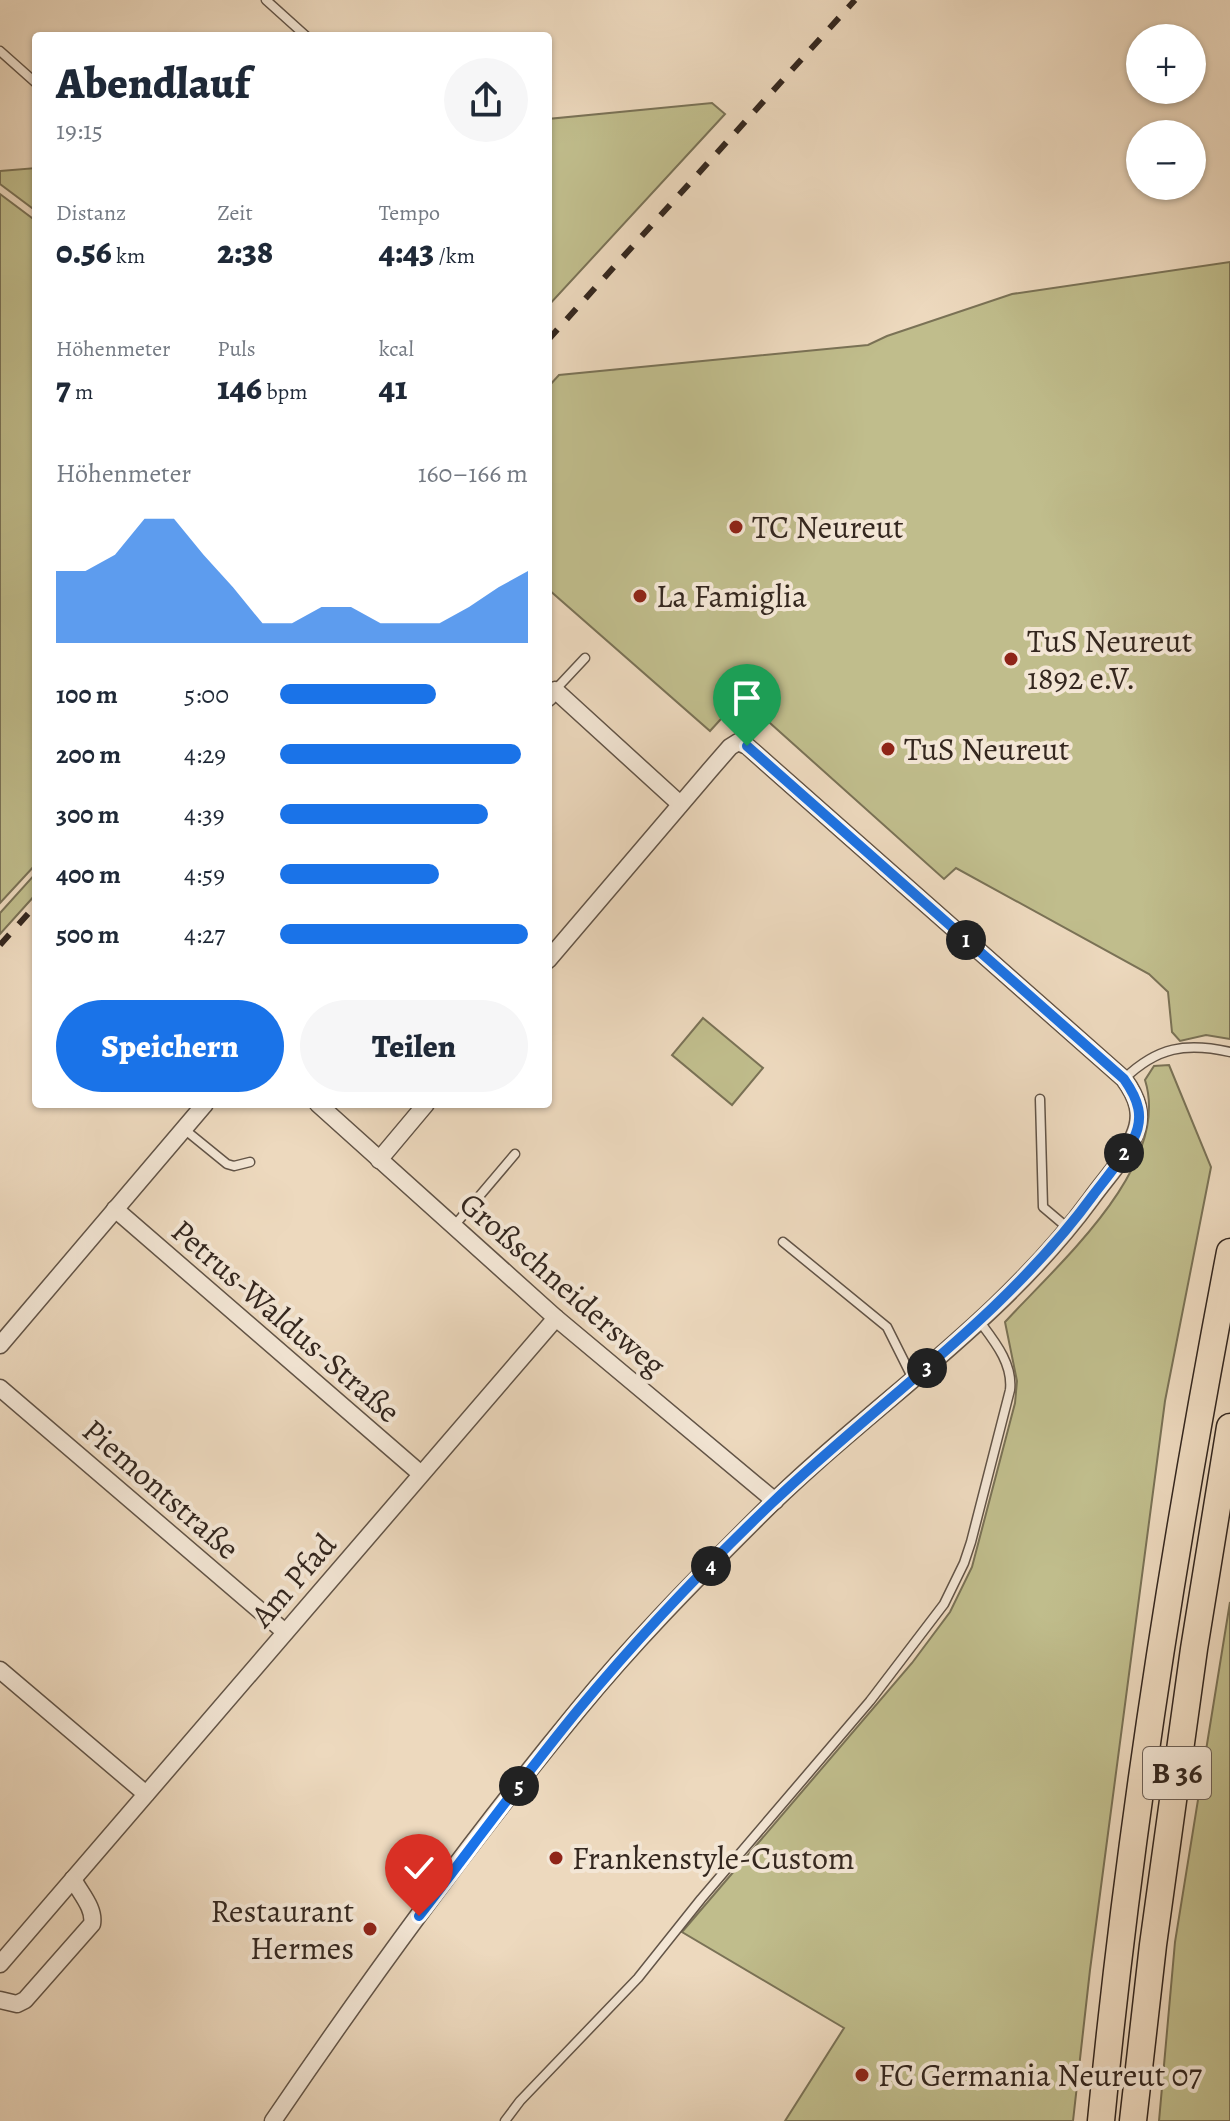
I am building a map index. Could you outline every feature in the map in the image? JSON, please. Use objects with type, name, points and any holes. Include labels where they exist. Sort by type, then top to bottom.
[{"type":"highway","name":"B 36","points":[[1101,2121],[1123,1930],[1160,1660],[1230,1252]]},
{"type":"highway","name":"B 36","points":[[1133,2121],[1189,1680],[1230,1427]]},
{"type":"street","points":[[552,695],[680,804]]},
{"type":"street","points":[[273,2121],[419,1916],[579,1709],[643,1636],[775,1501],[980,1322],[1069,1229],[1124,1153],[1138,1125],[1137,1100],[1124,1079],[747,746],[738,742],[730,747],[680,804],[552,955]]},
{"type":"street","points":[[0,1345],[202,1108]]},
{"type":"street","name":"Großschneidersweg","points":[[322,1108],[556,1318],[775,1501]]},
{"type":"street","points":[[379,1160],[423,1108]]},
{"type":"street","name":"Petrus-Waldus-Straße","points":[[115,1209],[421,1474]]},
{"type":"street","name":"Am Pfad","points":[[0,1964],[556,1318]]},
{"type":"street","name":"Piemontstraße","points":[[0,1388],[285,1632]]},
{"type":"street","points":[[0,1670],[146,1794]]},
{"type":"street","points":[[0,2000],[17,2004],[25,2000],[92,1924],[93,1915],[73,1879]]},
{"type":"lane","points":[[266,0],[302,32]]},
{"type":"lane","points":[[0,51],[32,79]]},
{"type":"lane","points":[[552,693],[585,658]]},
{"type":"lane","points":[[1124,1079],[1151,1056],[1165,1050],[1198,1048],[1230,1052]]},
{"type":"lane","points":[[1040,1099],[1043,1207],[1069,1229]]},
{"type":"lane","points":[[184,1129],[227,1164],[234,1166],[250,1162]]},
{"type":"lane","points":[[454,1226],[515,1154]]},
{"type":"lane","points":[[783,1242],[887,1327],[913,1380]]},
{"type":"lane","points":[[505,2121],[520,2101],[638,1978],[701,1899],[870,1701],[944,1604],[968,1553],[1010,1390],[1011,1377],[1007,1364],[980,1322]]},
{"type":"shaded area","points":[[712,103],[725,114],[552,302],[552,119]]},
{"type":"shaded area","points":[[32,168],[32,208],[0,184],[0,171]]},
{"type":"shaded area","points":[[0,194],[32,218],[32,868],[0,903]]},
{"type":"shaded area","points":[[1230,262],[1230,1039],[1206,1035],[1180,1041],[1172,1032],[1168,992],[1149,974],[956,868],[944,879],[741,697],[710,731],[552,593],[552,383],[559,375],[868,345],[1012,294]]},
{"type":"shaded area","points":[[32,877],[32,898],[0,934],[0,913]]},
{"type":"shaded area","points":[[703,1018],[763,1068],[732,1105],[672,1055]]},
{"type":"shaded area","points":[[1169,1065],[1211,1167],[1165,1401],[1073,2121],[785,2121],[844,2028],[682,1932],[912,1663],[950,1612],[972,1567],[1015,1403],[1017,1381],[1005,1322],[1080,1243],[1127,1179],[1142,1146],[1149,1113],[1145,1080],[1154,1066]]},
{"type":"shaded area","points":[[1230,1602],[1230,2121],[1159,2121],[1175,1942]]},
{"type":"railway","points":[[552,336],[855,0]]},
{"type":"railway","points":[[0,945],[32,909]]},
{"type":"place","name":"TC Neureut","points":[[736,527]]},
{"type":"place","name":"La Famiglia","points":[[640,596]]},
{"type":"place","name":"TuS Neureut 1892 e.V.","points":[[1011,659]]},
{"type":"place","name":"TuS Neureut","points":[[888,749]]},
{"type":"place","name":"Frankenstyle-Custom","points":[[556,1858]]},
{"type":"place","name":"Restaurant Hermes","points":[[370,1929]]},
{"type":"place","name":"FC Germania Neureut 07","points":[[862,2075]]},
{"type":"route","points":[[419,1916],[579,1709],[643,1636],[775,1501],[980,1322],[1014,1288],[1069,1229],[1134,1138],[1138,1125],[1140,1112],[1137,1100],[1124,1079],[747,746]]}]
